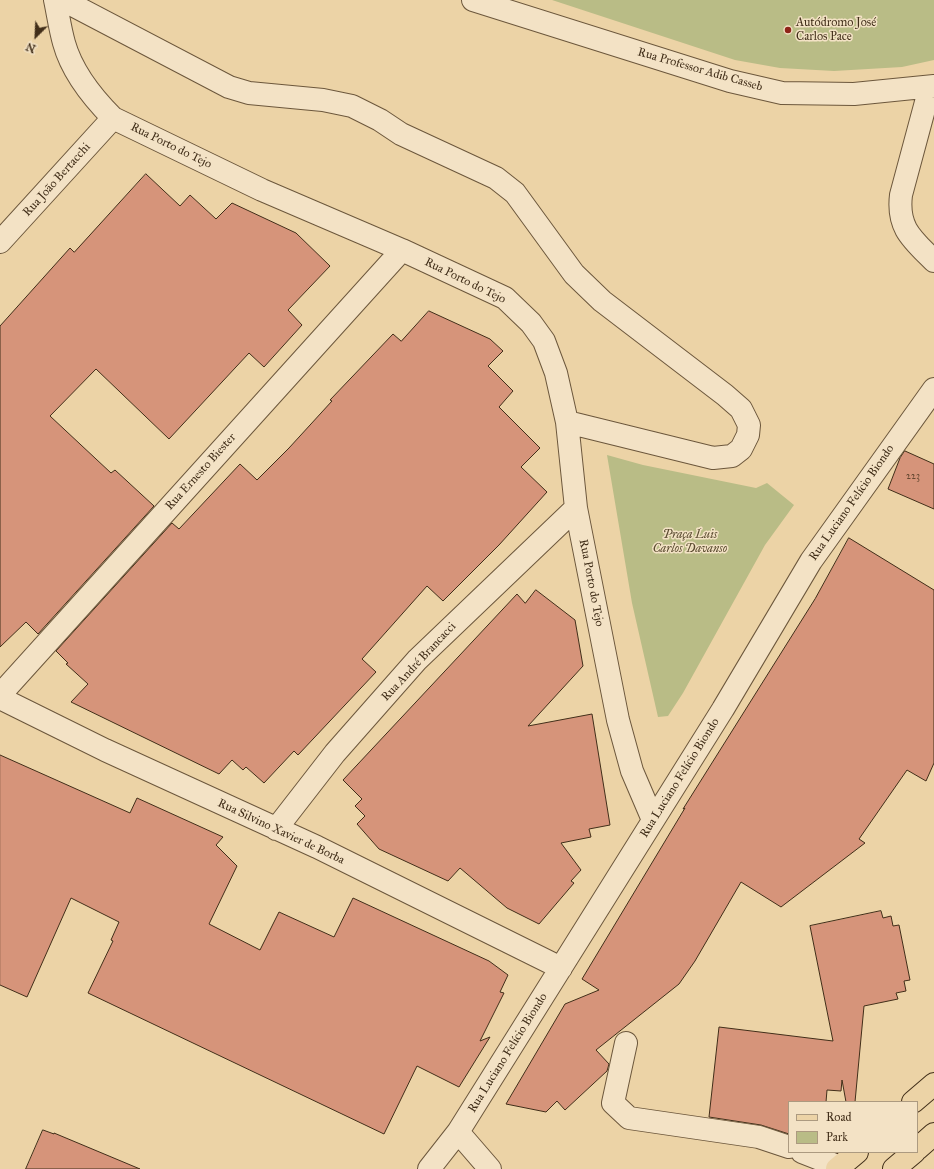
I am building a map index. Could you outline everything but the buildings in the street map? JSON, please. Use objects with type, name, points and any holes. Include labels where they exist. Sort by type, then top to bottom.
[{"type":"main road","points":[[914,1101],[934,1084]]},
{"type":"main road","points":[[918,1148],[934,1134]]},
{"type":"main road","points":[[839,1168],[856,1153]]},
{"type":"main road","points":[[894,1169],[913,1153]]},
{"type":"street","name":"Rua Porto do Tejo","points":[[55,0],[64,44],[77,72],[96,100],[113,118],[262,190],[402,250],[505,298],[531,323],[544,341],[556,372],[567,422],[576,508],[618,720],[632,771],[653,820]]},
{"type":"street","points":[[63,0],[229,86],[249,93],[323,100],[352,106],[434,151],[496,178],[515,193],[574,274],[602,301],[725,395],[741,409],[749,425],[748,434],[741,449],[732,456],[713,458],[567,422]]},
{"type":"street","name":"Rua Professor Adib Casseb","points":[[474,0],[730,81],[782,93],[854,94],[932,86]]},
{"type":"street","points":[[932,86],[900,195],[899,210],[903,224],[911,238],[934,261]]},
{"type":"street","name":"Rua João Bertacchi","points":[[0,242],[113,118]]},
{"type":"street","name":"Rua Ernesto Biester","points":[[0,695],[402,250]]},
{"type":"street","name":"Rua Luciano Felício Biondo","points":[[429,1169],[458,1132],[723,710],[811,561],[934,389]]},
{"type":"street","name":"Rua André Brancacci","points":[[276,829],[335,753],[417,660],[576,508]]},
{"type":"street","name":"Rua Silvino Xavier de Borba","points":[[0,698],[105,750],[276,829],[561,968]]},
{"type":"street","points":[[626,1043],[613,1103],[629,1118],[758,1137],[788,1147]]},
{"type":"street","points":[[458,1132],[490,1169]]},
{"type":"street","points":[[804,1153],[839,1168]]},
{"type":"green space","name":"Autódromo José Carlos Pace","points":[[552,0],[934,0],[934,60],[902,67],[834,71],[780,68],[735,60]]},
{"type":"green space","name":"Praça Luis Carlos Davanso","points":[[607,455],[643,465],[756,488],[767,483],[794,505],[765,545],[683,693],[668,716],[658,717],[632,603]]},
{"type":"place","name":"Autódromo José Carlos Pace","points":[[788,30]]}]
